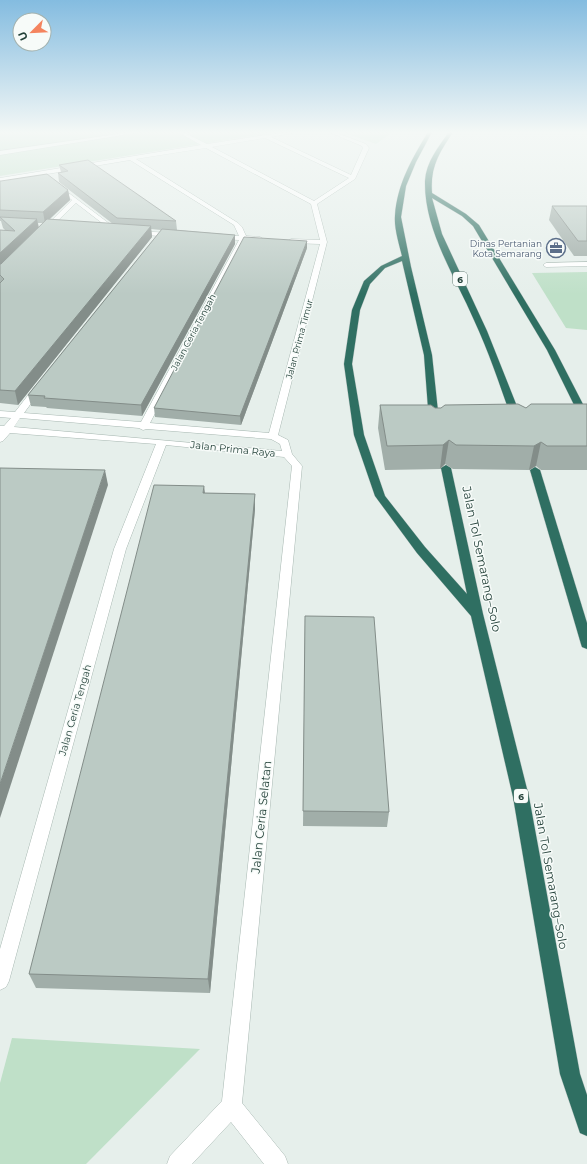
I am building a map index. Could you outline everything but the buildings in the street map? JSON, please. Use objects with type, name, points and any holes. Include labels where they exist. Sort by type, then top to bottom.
[{"type":"highway","points":[[403,186],[398,217],[405,257],[428,354],[434,428]]},
{"type":"highway","name":"6","points":[[429,186],[429,202],[442,242],[479,320],[520,427]]},
{"type":"highway","points":[[429,194],[464,215],[476,225],[551,350],[587,421]]},
{"type":"highway","points":[[405,257],[383,266],[367,283],[356,310],[348,364],[359,435],[380,496],[421,550],[477,614]]},
{"type":"highway","name":"Jalan Tol Semarang–Solo","points":[[446,468],[477,614],[521,797],[570,1074],[587,1126]]},
{"type":"highway","points":[[535,470],[587,644]]},
{"type":"street","points":[[175,186],[236,224],[239,227],[243,238]]},
{"type":"street","points":[[282,186],[314,203],[340,186]]},
{"type":"street","points":[[64,191],[117,232]]},
{"type":"street","points":[[37,238],[76,200]]},
{"type":"street","name":"Jalan Prima Timur","points":[[273,436],[324,242],[314,203]]},
{"type":"street","points":[[34,226],[56,228]]},
{"type":"street","points":[[103,231],[157,238],[183,236]]},
{"type":"street","points":[[215,237],[267,239]]},
{"type":"street","name":"Jalan Ceria Tengah","points":[[143,427],[243,238]]},
{"type":"street","points":[[281,240],[324,242]]},
{"type":"street","points":[[546,265],[587,264]]},
{"type":"street","points":[[0,439],[3,430],[46,378]]},
{"type":"street","name":"Jalan Prima Raya","points":[[0,414],[143,427],[273,436],[285,442],[287,450],[286,454],[162,442],[3,430]]},
{"type":"street","name":"Jalan Ceria Tengah","points":[[0,981],[120,549],[162,442]]},
{"type":"street","name":"Jalan Ceria Selatan","points":[[232,1106],[298,466],[286,454]]},
{"type":"street","points":[[178,1164],[232,1106],[277,1164]]},
{"type":"green space","points":[[587,272],[587,330],[566,328],[532,273]]},
{"type":"green space","points":[[12,1038],[200,1049],[86,1164],[0,1164],[0,1083]]},
{"type":"place","name":"Dinas Pertanian Kota Semarang","points":[[556,248]]}]
